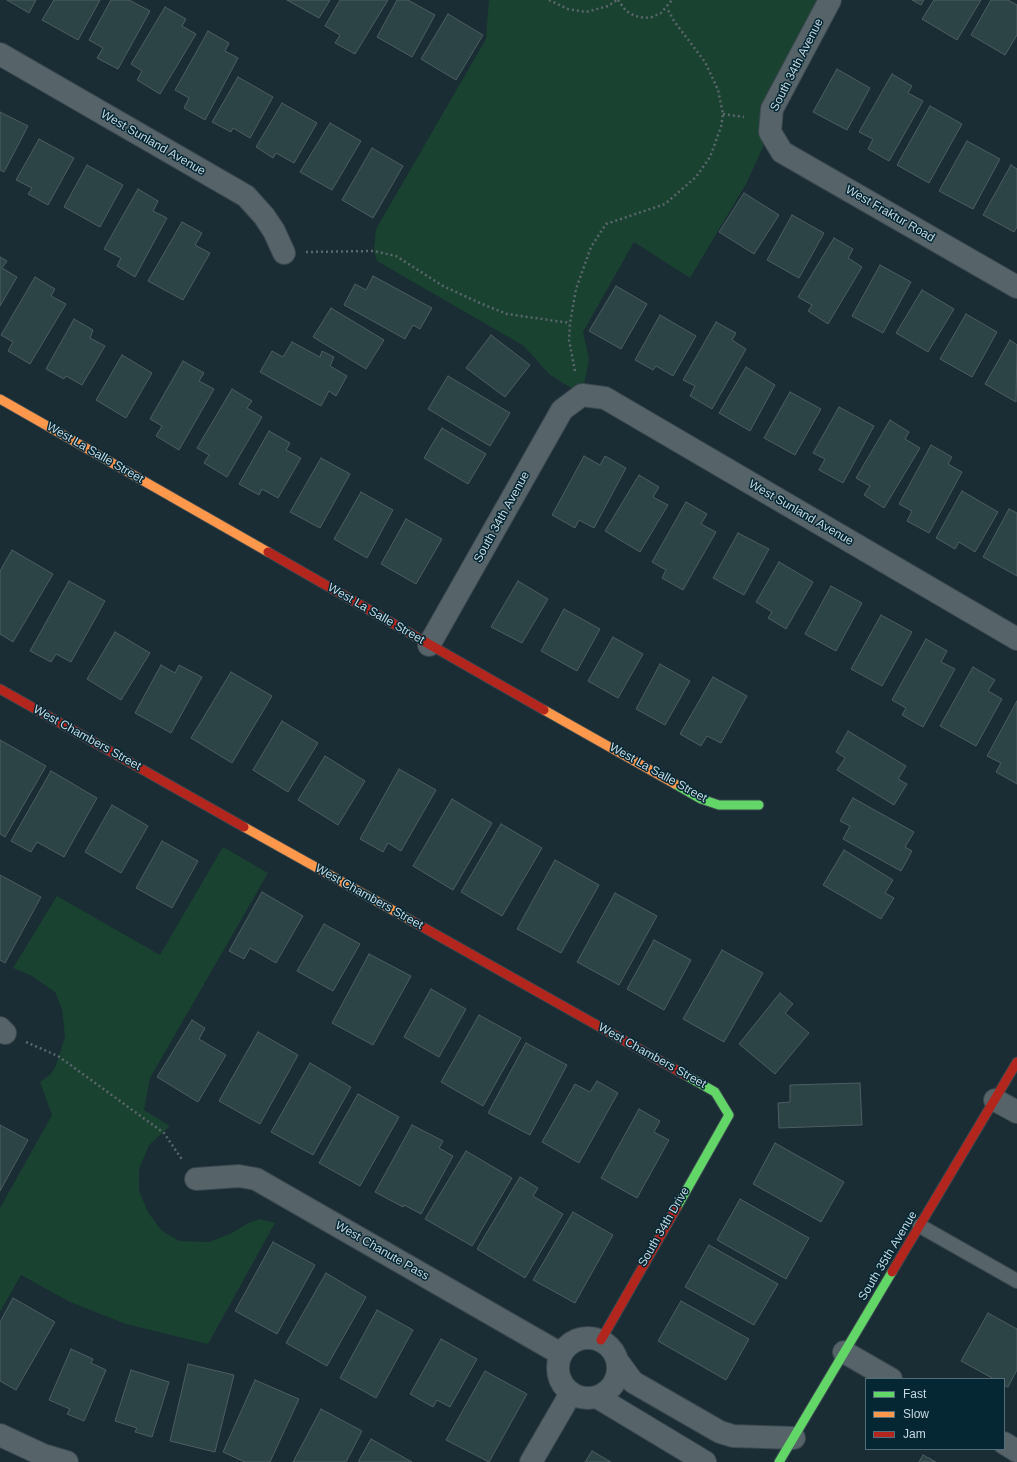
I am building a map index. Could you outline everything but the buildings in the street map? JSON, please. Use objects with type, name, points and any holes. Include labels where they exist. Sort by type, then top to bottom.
[{"type":"street","name":"South 34th Avenue","points":[[770,132],[772,109],[827,1]]},
{"type":"street","name":"West Sunland Avenue","points":[[0,54],[246,196],[264,216],[274,231],[284,253]]},
{"type":"street","name":"West Fraktur Road","points":[[770,132],[782,152],[1017,287]]},
{"type":"street","name":"South 34th Avenue","points":[[429,644],[562,410],[582,396]]},
{"type":"street","name":"West Sunland Avenue","points":[[582,396],[605,398],[1017,639]]},
{"type":"street","name":"West La Salle Street","points":[[0,399],[701,799],[719,805],[759,805]]},
{"type":"street","name":"West Chambers Street","points":[[0,689],[715,1092],[729,1115]]},
{"type":"street","name":"South 35th Avenue","points":[[779,1462],[1017,1062]]},
{"type":"street","points":[[995,1100],[1017,1112]]},
{"type":"street","name":"South 34th Drive","points":[[600,1340],[729,1115]]},
{"type":"street","name":"West Chanute Pass","points":[[196,1179],[239,1176],[256,1179],[561,1354]]},
{"type":"street","points":[[619,1363],[617,1380],[612,1388],[597,1397],[588,1398],[571,1393],[560,1379],[558,1366],[561,1354],[574,1341],[592,1337],[609,1345],[615,1353],[619,1363],[633,1382],[720,1432],[738,1436],[794,1438]]},
{"type":"street","points":[[844,1352],[889,1378]]},
{"type":"street","points":[[531,1462],[571,1393]]},
{"type":"street","points":[[597,1397],[705,1462]]},
{"type":"street","points":[[0,1435],[43,1455],[67,1462]]},
{"type":"street","points":[[1005,1444],[1017,1450]]},
{"type":"lane","points":[[920,1226],[1017,1281]]},
{"type":"path","points":[[549,0],[568,9],[586,12],[608,6],[618,0],[626,11],[635,16],[645,18],[661,13],[667,8],[672,0]]},
{"type":"path","points":[[575,371],[570,340],[570,323],[576,289],[591,247],[606,224],[665,204],[696,178],[710,157],[720,127],[723,114],[718,90],[705,62],[674,21],[667,8]]},
{"type":"path","points":[[723,114],[744,117]]},
{"type":"path","points":[[284,253],[374,251],[396,256],[443,286],[507,314],[570,323]]},
{"type":"path","points":[[2,1031],[58,1056],[164,1133],[196,1179]]},
{"type":"green space","points":[[489,0],[823,0],[770,132],[746,184],[690,278],[634,242],[583,332],[589,359],[582,395],[549,374],[524,346],[377,261],[374,251],[376,229],[486,39]]},
{"type":"green space","points":[[223,847],[268,873],[150,1078],[144,1110],[170,1126],[149,1145],[139,1169],[139,1191],[148,1212],[161,1230],[179,1241],[209,1242],[232,1233],[248,1223],[260,1219],[275,1223],[208,1344],[126,1324],[70,1302],[21,1275],[0,1312],[0,1208],[52,1115],[40,1082],[51,1074],[56,1065],[65,1037],[62,1009],[55,992],[30,975],[13,968],[57,896],[160,955]]},
{"type":"traffic: fast","points":[[675,784],[701,799],[719,805],[759,805]]},
{"type":"traffic: fast","points":[[677,1207],[729,1115],[715,1092],[687,1076]]},
{"type":"traffic: fast","points":[[779,1462],[892,1272]]},
{"type":"traffic: slow","points":[[0,399],[268,552]]},
{"type":"traffic: slow","points":[[544,710],[675,784]]},
{"type":"traffic: slow","points":[[244,827],[412,921]]},
{"type":"traffic: jam","points":[[268,552],[544,710]]},
{"type":"traffic: jam","points":[[0,689],[244,827]]},
{"type":"traffic: jam","points":[[412,921],[687,1076]]},
{"type":"traffic: jam","points":[[892,1272],[1017,1062]]},
{"type":"traffic: jam","points":[[601,1340],[677,1207]]}]
